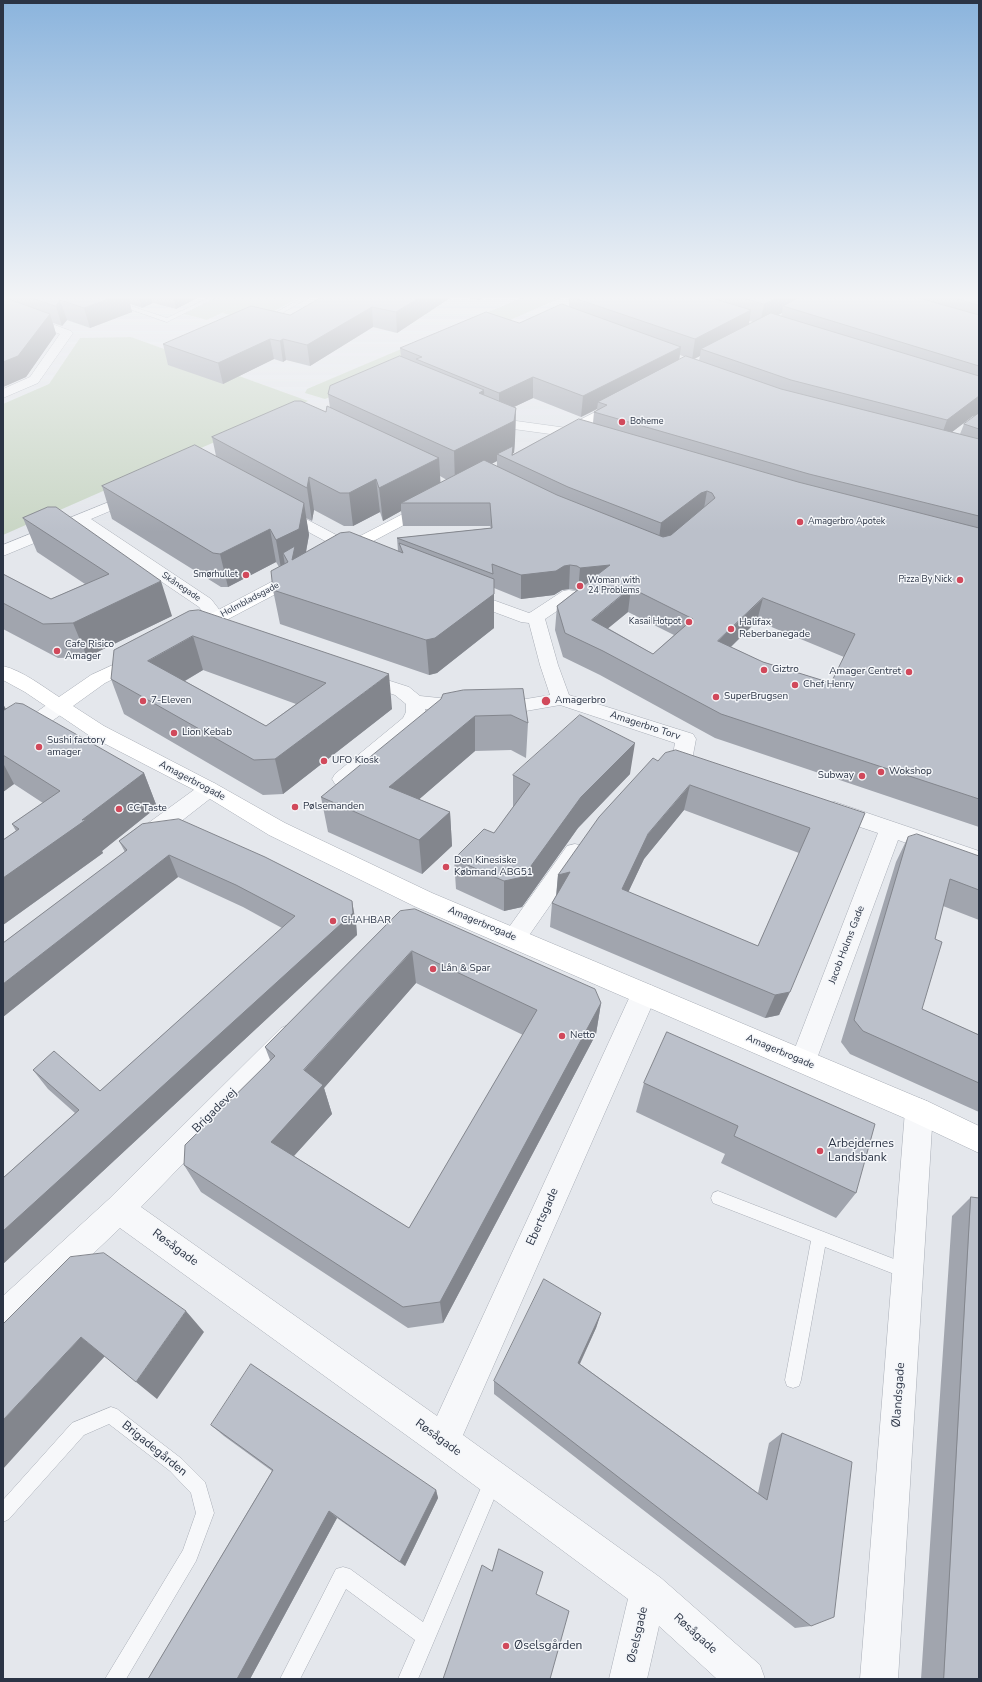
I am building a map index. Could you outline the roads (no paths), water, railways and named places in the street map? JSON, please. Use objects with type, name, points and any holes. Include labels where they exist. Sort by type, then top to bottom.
[{"type":"street","points":[[3,394],[34,380],[38,374]]},
{"type":"street","points":[[543,445],[629,400]]},
{"type":"street","points":[[477,411],[506,424],[567,432],[600,442]]},
{"type":"street","points":[[3,551],[151,488]]},
{"type":"street","name":"Holmbladsgade","points":[[177,638],[443,498]]},
{"type":"street","points":[[268,504],[348,548],[369,557]]},
{"type":"street","name":"Skånegade","points":[[80,519],[205,603],[226,630],[248,638]]},
{"type":"street","points":[[450,589],[527,618],[536,617],[569,595]]},
{"type":"street","points":[[536,617],[549,665],[561,700]]},
{"type":"street","points":[[3,746],[98,679],[151,652]]},
{"type":"street","name":"Amagerbrogade","points":[[3,672],[97,731],[210,789],[277,829],[424,900],[515,937],[644,994],[919,1111],[979,1140]]},
{"type":"street","points":[[342,779],[411,722],[416,712],[415,702],[402,691],[350,673]]},
{"type":"street","name":"Amagerbro Torv","points":[[415,702],[477,708],[520,706],[561,700],[686,740],[682,762]]},
{"type":"street","points":[[130,849],[210,789]]},
{"type":"street","points":[[818,804],[979,860]]},
{"type":"street","name":"Jacob Holms Gade","points":[[803,1061],[890,829]]},
{"type":"street","points":[[515,937],[587,835]]},
{"type":"street","points":[[405,919],[424,900]]},
{"type":"street","name":"Ebertsgade","points":[[443,1441],[644,994]]},
{"type":"street","name":"Brigadevej","points":[[3,1318],[119,1209],[307,1018]]},
{"type":"street","name":"Ølandsgade","points":[[879,1679],[919,1111]]},
{"type":"street","name":"Røsågade","points":[[119,1209],[443,1441],[648,1591],[746,1679]]},
{"type":"street","name":"Øselsgade","points":[[628,1679],[648,1591]]},
{"type":"lane","points":[[718,1198],[908,1271]]},
{"type":"lane","points":[[793,1380],[819,1237]]},
{"type":"lane","name":"Brigadegården","points":[[3,1513],[78,1429],[111,1415],[176,1465],[198,1488],[206,1514],[190,1555],[115,1679]]},
{"type":"lane","points":[[408,1679],[494,1478]]},
{"type":"lane","points":[[290,1679],[343,1576],[426,1636]]},
{"type":"place","name":"Boheme","points":[[622,422]]},
{"type":"place","name":"Amagerbro Apotek","points":[[800,522]]},
{"type":"place","name":"Smørhullet","points":[[246,575]]},
{"type":"place","name":"Pizza By Nick","points":[[960,580]]},
{"type":"place","name":"Woman with 24 Problems","points":[[580,586]]},
{"type":"place","name":"Kasai Hotpot","points":[[689,622]]},
{"type":"place","name":"Halifax Reberbanegade","points":[[731,629]]},
{"type":"place","name":"Cafe Risico Amager","points":[[57,651]]},
{"type":"place","name":"Giztro","points":[[764,670]]},
{"type":"place","name":"Amager Centret","points":[[909,672]]},
{"type":"place","name":"Chef Henry","points":[[795,685]]},
{"type":"place","name":"SuperBrugsen","points":[[716,697]]},
{"type":"place","name":"7-Eleven","points":[[143,701]]},
{"type":"place","name":"Amagerbro","points":[[546,701]]},
{"type":"place","name":"Lion Kebab","points":[[174,733]]},
{"type":"place","name":"Sushi factory amager","points":[[39,747]]},
{"type":"place","name":"UFO Kiosk","points":[[324,761]]},
{"type":"place","name":"Wokshop","points":[[881,772]]},
{"type":"place","name":"Subway","points":[[862,776]]},
{"type":"place","name":"Pølsemanden","points":[[295,807]]},
{"type":"place","name":"CC Taste","points":[[119,809]]},
{"type":"place","name":"Den Kinesiske Købmand ABG51","points":[[446,867]]},
{"type":"place","name":"CHAHBAR","points":[[333,921]]},
{"type":"place","name":"Lån & Spar","points":[[433,969]]},
{"type":"place","name":"Netto","points":[[562,1036]]},
{"type":"place","name":"Arbejdernes Landsbank","points":[[820,1151]]},
{"type":"place","name":"Øselsgården","points":[[506,1646]]}]
